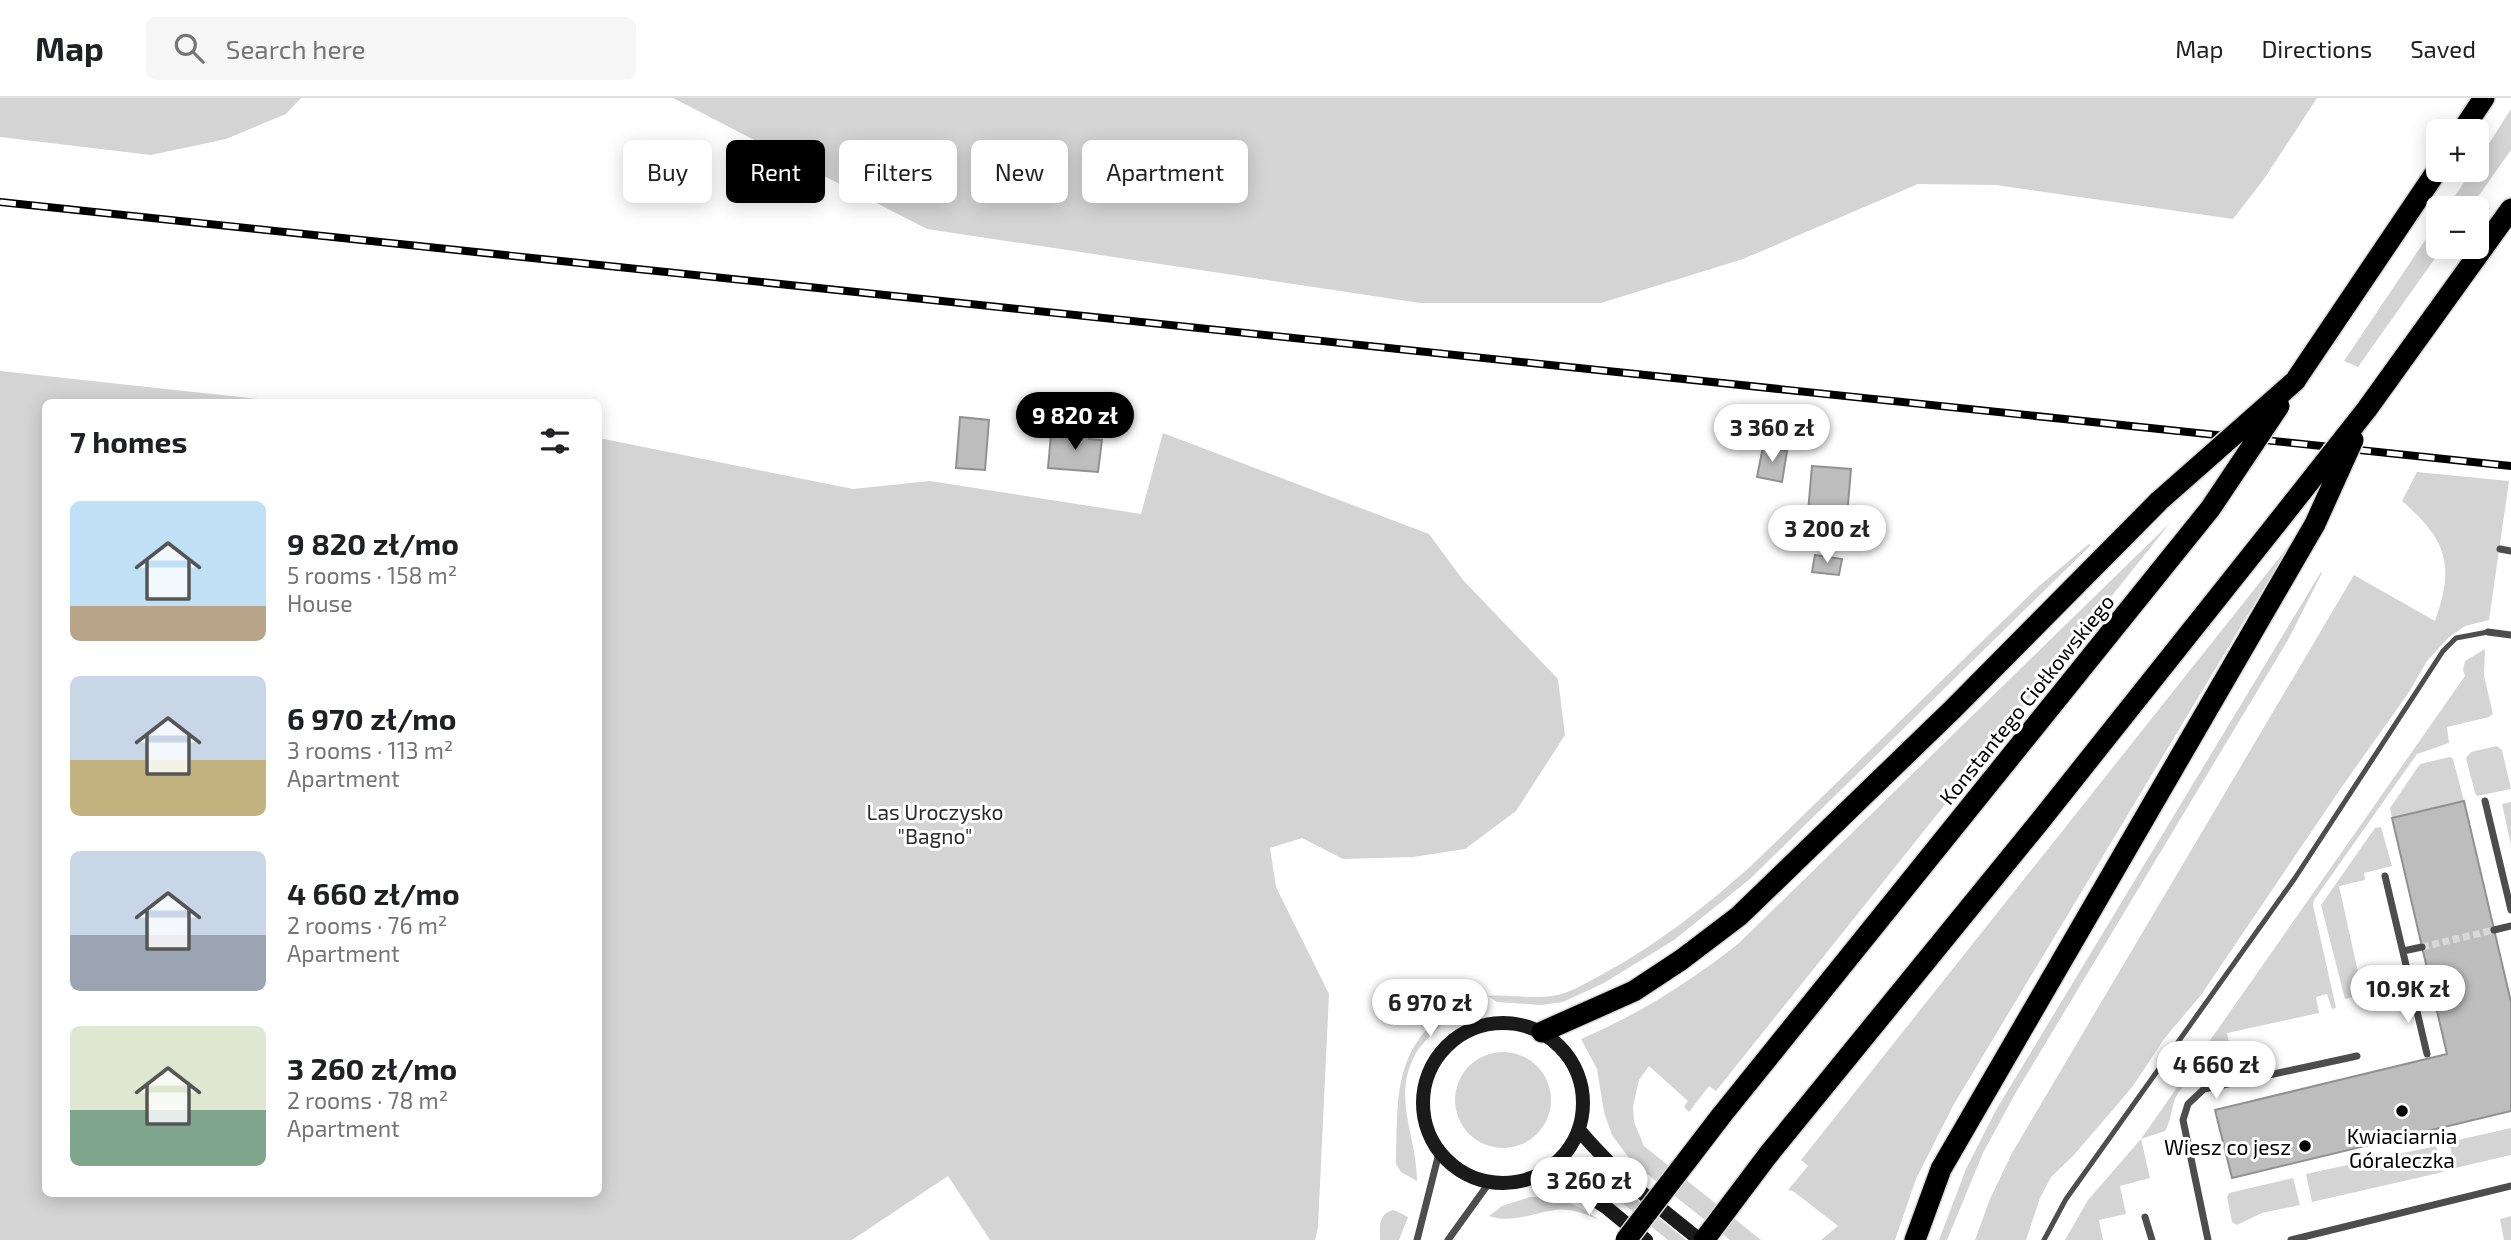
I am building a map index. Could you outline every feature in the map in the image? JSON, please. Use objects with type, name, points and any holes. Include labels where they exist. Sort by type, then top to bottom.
[{"type":"highway","points":[[2470,119],[2484,98]]},
{"type":"highway","name":"Konstantego Ciołkowskiego","points":[[1626,1240],[1721,1116],[2210,509],[2429,182]]},
{"type":"highway","points":[[1702,1240],[2036,826],[2367,409],[2511,209]]},
{"type":"highway","points":[[1542,1032],[1634,991],[1739,916],[1953,709],[2159,501],[2301,373]]},
{"type":"highway","points":[[1915,1240],[1941,1169],[2315,524],[2367,409]]},
{"type":"street","points":[[2500,549],[2511,551]]},
{"type":"street","points":[[2488,632],[2511,635]]},
{"type":"street","points":[[2485,801],[2511,911]]},
{"type":"street","points":[[2385,876],[2427,1054]]},
{"type":"street","points":[[2494,930],[2511,926]]},
{"type":"street","points":[[2403,951],[2422,947]]},
{"type":"street","points":[[1511,1023],[1542,1032],[1564,1050],[1578,1074],[1583,1102],[1579,1130],[1571,1148],[1548,1170],[1520,1182],[1489,1183],[1461,1173],[1439,1153],[1423,1118],[1426,1079],[1446,1046],[1480,1026],[1511,1023]]},
{"type":"street","points":[[2208,1240],[2183,1120],[2188,1104],[2204,1089],[2357,1056]]},
{"type":"street","points":[[1579,1130],[1636,1189],[1702,1240]]},
{"type":"street","points":[[1418,1240],[1439,1153]]},
{"type":"street","points":[[1548,1170],[1607,1208],[1646,1240]]},
{"type":"street","points":[[1448,1240],[1489,1183]]},
{"type":"street","points":[[2291,1240],[2511,1186]]},
{"type":"street","points":[[2145,1217],[2152,1240]]},
{"type":"lane","points":[[2044,1240],[2066,1199],[2295,878],[2443,651],[2456,638],[2488,632]]},
{"type":"green space","points":[[0,98],[301,98],[286,114],[226,139],[151,155],[0,137]]},
{"type":"green space","points":[[673,98],[2317,98],[2264,179],[2233,219],[1996,185],[1918,184],[1743,259],[1601,303],[1420,303],[927,229],[877,203],[957,203],[957,140],[839,140],[839,184],[825,176],[825,140],[754,140]]},
{"type":"green space","points":[[2511,109],[2511,150],[2489,181],[2489,144]]},
{"type":"green space","points":[[2464,182],[2488,182],[2478,196],[2455,196]]},
{"type":"green space","points":[[2426,239],[2426,259],[2434,259],[2358,367],[2344,361]]},
{"type":"green space","name":"Las Uroczysko \"Bagno\"","points":[[0,371],[259,399],[42,399],[42,1197],[602,1197],[602,439],[853,489],[930,481],[1141,514],[1163,433],[1429,534],[1463,580],[1558,679],[1565,735],[1516,811],[1465,849],[1413,857],[1343,859],[1302,838],[1270,848],[1276,887],[1329,994],[1318,1227],[1315,1240],[990,1240],[948,1176],[852,1240],[0,1240]]},
{"type":"green space","points":[[2417,472],[2509,481],[2489,620],[2465,626],[2448,638],[2427,661],[2409,692],[2201,995],[2164,1039],[2133,1086],[2073,1156],[2051,1177],[2040,1198],[2026,1240],[1975,1240],[1990,1199],[2012,1153],[2354,575],[2435,621],[2445,584],[2443,555],[2429,528],[2402,501]]},
{"type":"green space","points":[[2170,523],[1716,1091],[1709,1086],[1689,1112],[1684,1107],[1688,1101],[1649,1066],[1639,1080],[1633,1106],[1634,1122],[1644,1146],[1761,1240],[1730,1240],[1632,1162],[1612,1135],[1604,1112],[1597,1069],[1581,1039],[1663,996],[1739,943]]},
{"type":"green space","points":[[2291,543],[1954,1104],[1916,1179],[1895,1240],[1821,1240],[1838,1226],[1793,1191],[1788,1190],[1808,1166],[1801,1160]]},
{"type":"green space","points":[[2091,545],[1750,879],[1674,940],[1604,983],[1563,1002],[1541,1005],[1497,1002],[1488,996],[1540,997],[1569,992],[1642,951],[1680,924],[1752,865],[2039,586]]},
{"type":"green space","points":[[2321,572],[2288,640],[2015,1094],[1983,1153],[1947,1240],[1939,1240],[1966,1169],[1996,1110]]},
{"type":"green space","points":[[2485,649],[2484,676],[2493,714],[2447,727],[2449,743],[2417,754],[2314,900],[2336,1008],[2332,1009],[2327,994],[2316,997],[2319,1013],[2227,1033],[2233,1061],[2208,1069],[2185,1084],[2175,1099],[2165,1131],[2141,1139],[2465,676],[2465,661]]},
{"type":"green space","points":[[2497,746],[2502,750],[2511,789],[2477,796],[2466,758],[2471,752]]},
{"type":"green space","points":[[2450,757],[2453,759],[2464,801],[2392,818],[2390,808],[2420,764]]},
{"type":"green space","points":[[2511,802],[2511,845],[2502,804]]},
{"type":"green space","points":[[2381,827],[2392,866],[2364,873],[2365,880],[2339,886],[2363,995],[2345,999],[2321,905],[2375,828]]},
{"type":"green space","points":[[1453,1007],[1446,1019],[1420,1047],[1409,1070],[1405,1101],[1417,1181],[1401,1172],[1396,1164],[1397,1117],[1402,1076],[1419,1040],[1433,1023]]},
{"type":"green space","points":[[1503,1052],[1521,1056],[1537,1066],[1547,1082],[1551,1100],[1547,1118],[1537,1134],[1521,1144],[1503,1148],[1485,1144],[1469,1134],[1459,1118],[1455,1100],[1459,1082],[1469,1066],[1485,1056]]},
{"type":"green space","points":[[2511,1128],[2511,1155],[2455,1168],[2449,1142]]},
{"type":"green space","points":[[2141,1139],[2150,1178],[2120,1186],[2126,1214],[2099,1220],[2103,1240],[2065,1240],[2088,1200]]},
{"type":"green space","points":[[2436,1146],[2443,1172],[2312,1202],[2306,1174]]},
{"type":"green space","points":[[1587,1159],[1686,1240],[1668,1240],[1579,1168],[1583,1160]]},
{"type":"green space","points":[[2293,1178],[2300,1205],[2262,1213],[2237,1225],[2232,1222],[2227,1197],[2229,1193]]},
{"type":"green space","points":[[1530,1197],[1567,1202],[1599,1220],[1567,1210],[1506,1219],[1489,1216],[1502,1206]]},
{"type":"green space","points":[[1394,1210],[1408,1217],[1399,1240],[1380,1240],[1383,1217]]},
{"type":"green space","points":[[2511,1216],[2511,1240],[2504,1240],[2500,1219]]},
{"type":"building","points":[[960,417],[989,420],[985,470],[956,468]]},
{"type":"building","points":[[1073,431],[1090,432],[1089,439],[1102,440],[1098,472],[1048,468],[1051,434],[1073,436]]},
{"type":"building","points":[[1763,447],[1787,451],[1782,482],[1757,477]]},
{"type":"building","points":[[1812,466],[1851,469],[1845,539],[1806,535]]},
{"type":"building","points":[[1815,555],[1842,559],[1839,575],[1812,572]]},
{"type":"building","points":[[2464,801],[2511,1002],[2511,1111],[2232,1178],[2215,1110],[2447,1054],[2392,818]]},
{"type":"tunnel","points":[[2422,947],[2494,930]]},
{"type":"railway","points":[[0,202],[2511,466]]},
{"type":"place","name":"Kwiaciarnia Góraleczka","points":[[2402,1111]]},
{"type":"place","name":"Wiesz co jesz","points":[[2305,1146]]}]
